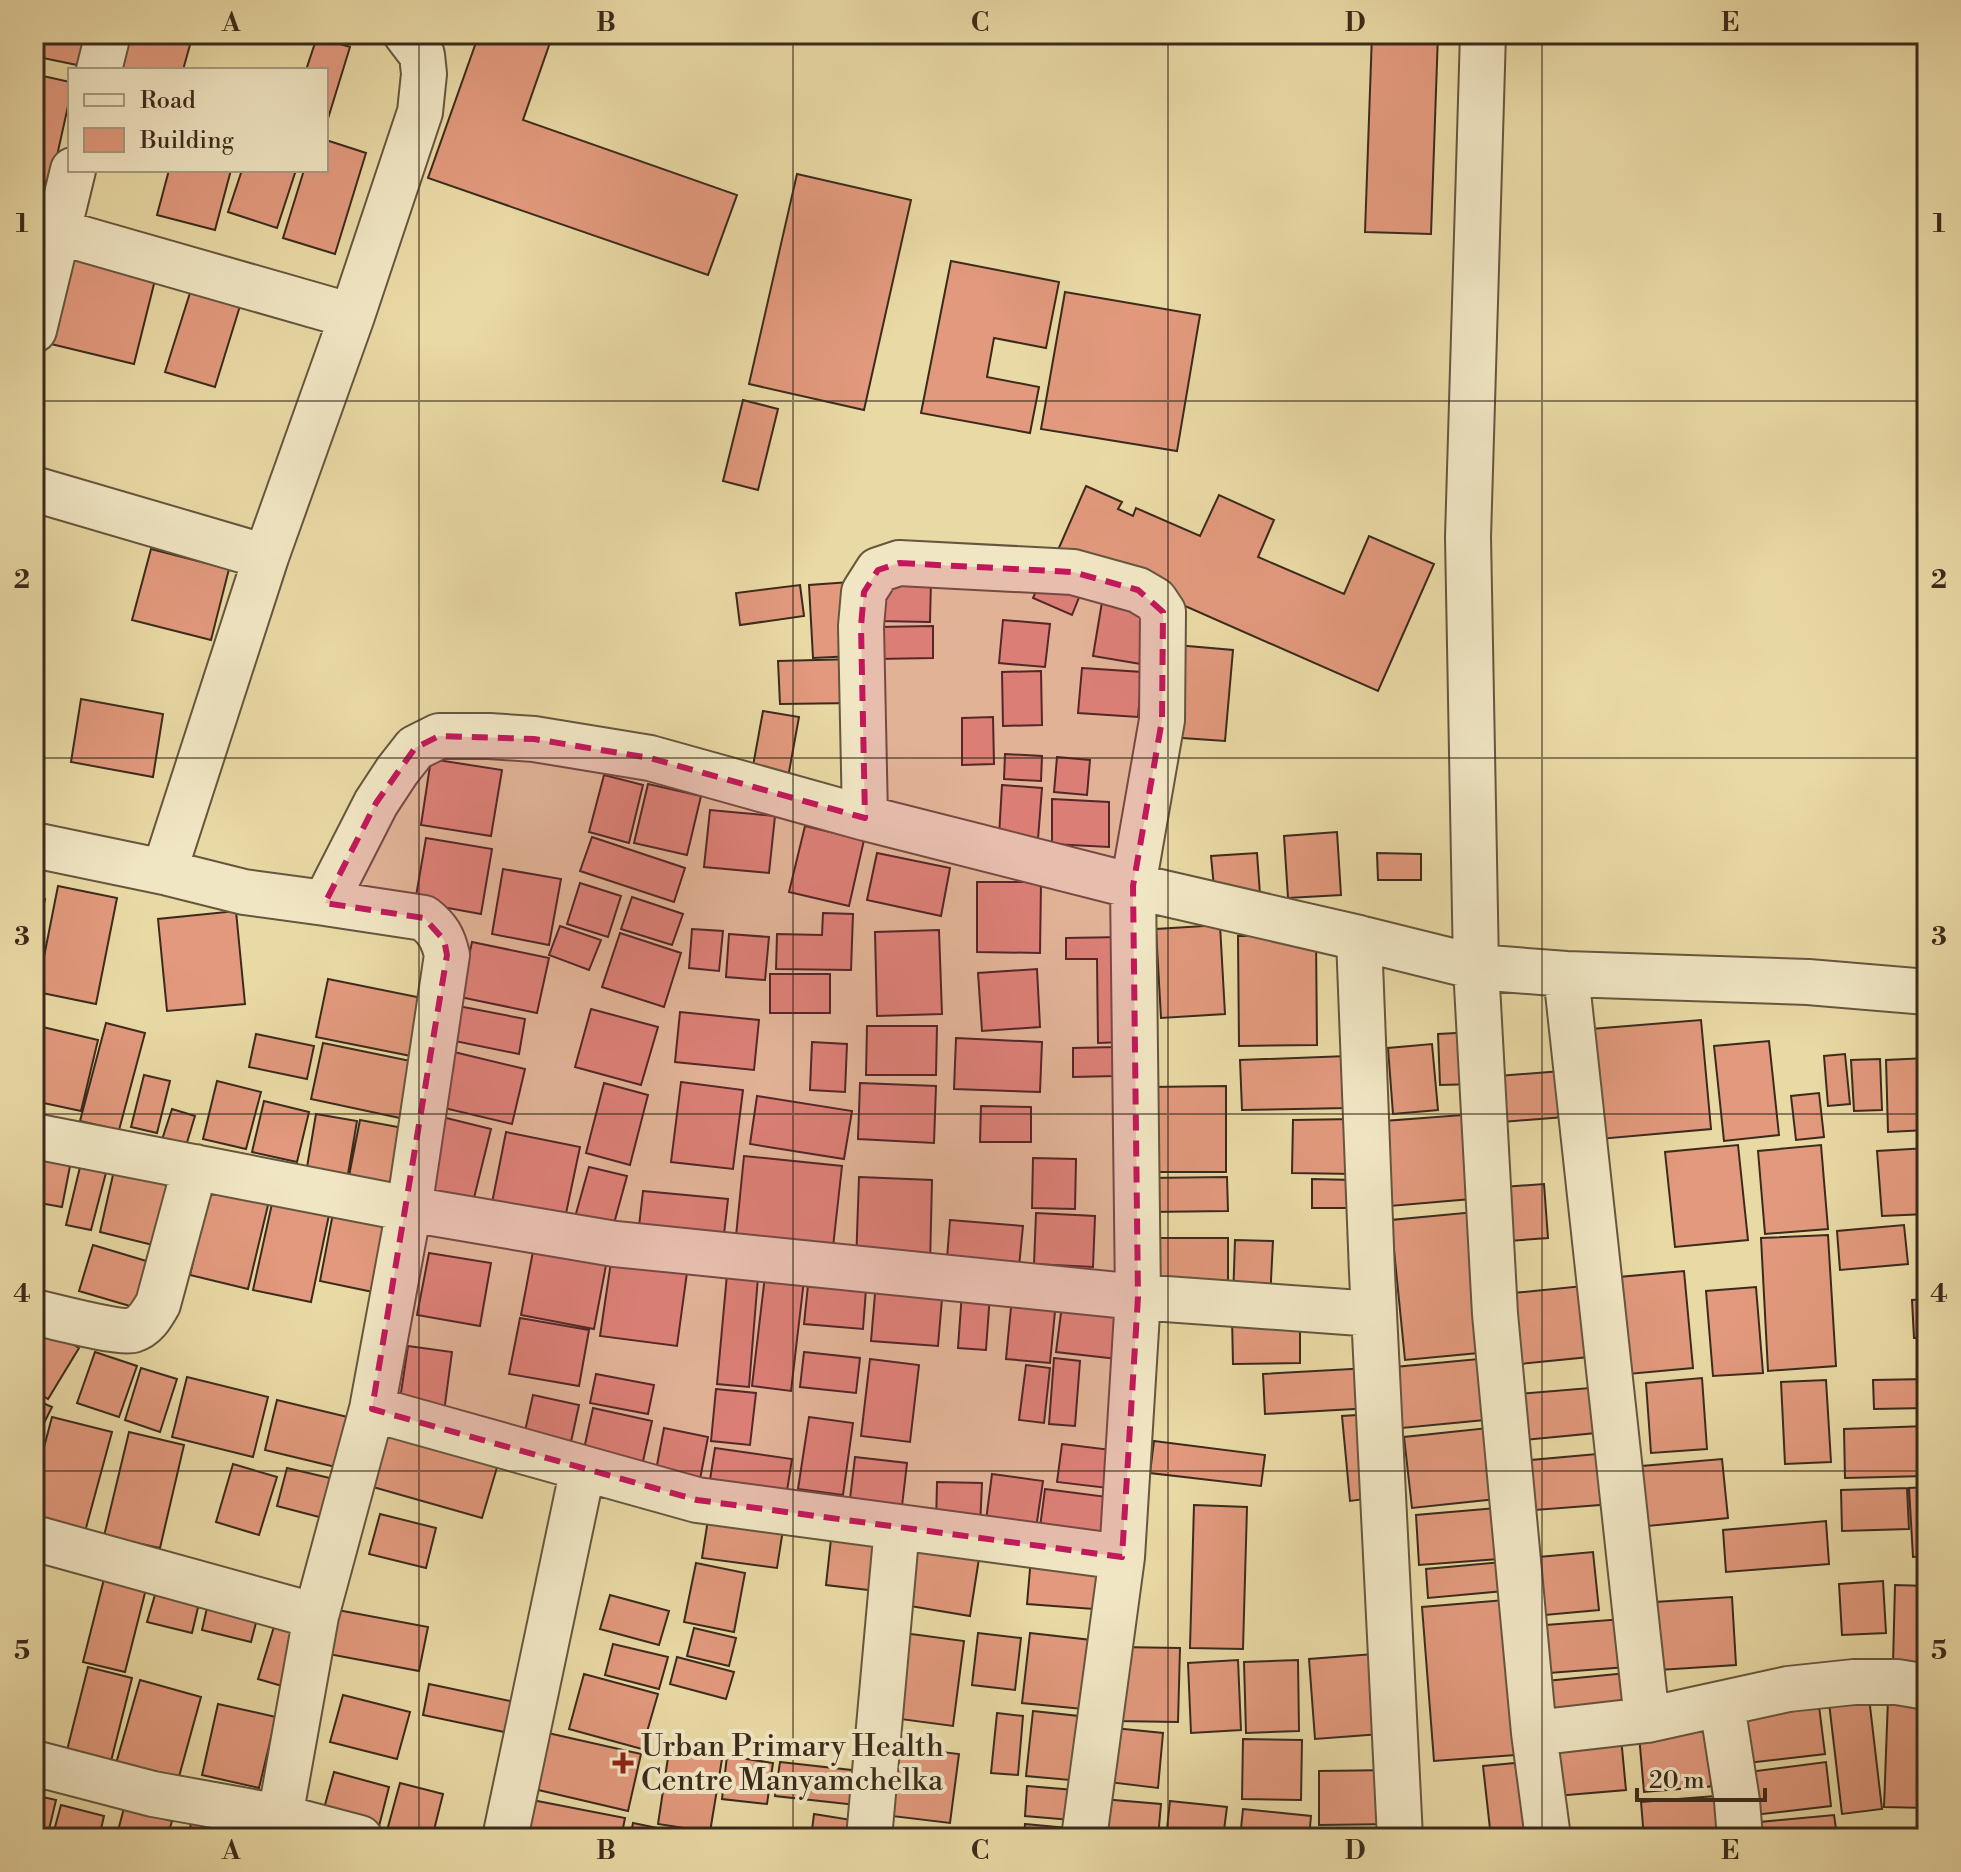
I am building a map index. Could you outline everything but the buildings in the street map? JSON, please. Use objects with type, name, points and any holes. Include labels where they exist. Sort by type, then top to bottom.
[{"type":"street","points":[[100,68],[108,34]]},
{"type":"street","points":[[164,872],[266,557],[352,316],[420,112],[424,74],[422,55],[406,34]]},
{"type":"street","points":[[1483,34],[1468,537],[1476,967],[1495,1314],[1534,1733],[1548,1838]]},
{"type":"street","points":[[34,330],[45,229],[72,172]]},
{"type":"street","points":[[45,229],[352,316]]},
{"type":"street","points":[[34,489],[266,557]]},
{"type":"street","points":[[865,818],[861,626],[864,592],[878,570],[899,563],[1073,572],[1138,590],[1155,600],[1163,612],[1162,720],[1133,886],[1138,1297],[1122,1557],[1084,1838]]},
{"type":"street","points":[[325,903],[376,803],[415,748],[439,736],[489,736],[534,739],[650,758],[865,818],[1133,886],[1476,967],[1566,974],[1808,982],[1927,992]]},
{"type":"street","points":[[34,845],[244,892],[424,918],[444,940],[447,955],[409,1209],[372,1409],[316,1616],[280,1817]]},
{"type":"street","points":[[1359,938],[1400,1838]]},
{"type":"street","points":[[1566,974],[1647,1720]]},
{"type":"street","points":[[34,1136],[409,1209],[615,1244],[1138,1297],[1374,1314]]},
{"type":"street","points":[[34,1312],[132,1331],[147,1323],[158,1304],[195,1167]]},
{"type":"street","points":[[372,1409],[697,1500],[1122,1557]]},
{"type":"street","points":[[505,1838],[583,1468]]},
{"type":"street","points":[[869,1838],[897,1527]]},
{"type":"street","points":[[34,1538],[316,1616]]},
{"type":"street","points":[[1534,1733],[1647,1720],[1788,1689],[1854,1682],[1897,1682],[1927,1687]]},
{"type":"street","points":[[1722,1705],[1740,1838]]},
{"type":"street","points":[[34,1763],[153,1794],[280,1817],[360,1838]]},
{"type":"highlighted area","points":[[899,563],[1073,572],[1138,590],[1163,612],[1162,720],[1133,886],[1138,1297],[1122,1557],[697,1500],[372,1409],[447,955],[444,940],[424,918],[325,903],[376,803],[415,748],[439,736],[534,739],[650,758],[865,818],[861,626],[864,592],[878,570]]},
{"type":"place","name":"Urban Primary Health Centre Manyamchelka","points":[[623,1763]]}]
